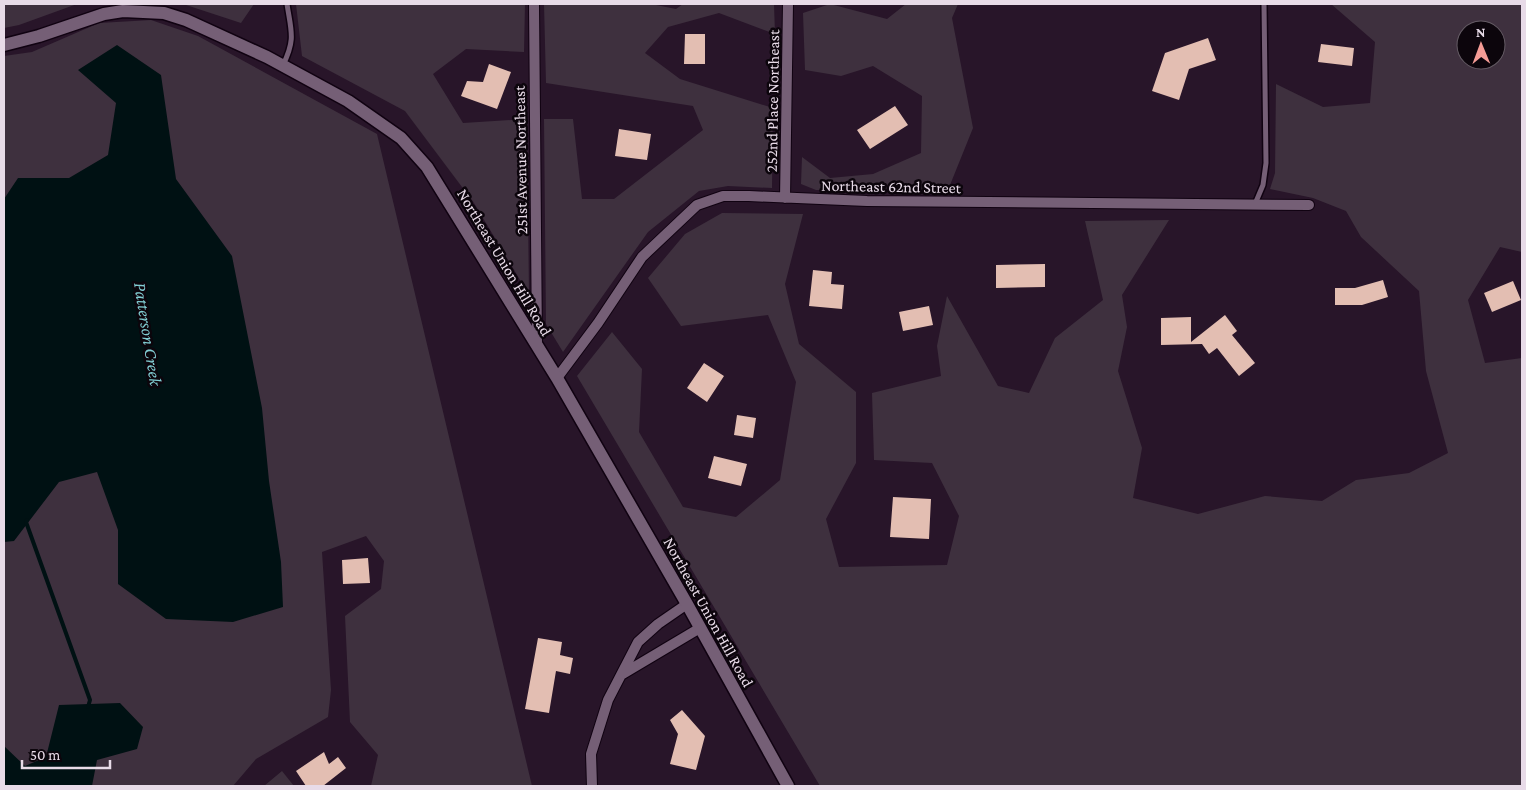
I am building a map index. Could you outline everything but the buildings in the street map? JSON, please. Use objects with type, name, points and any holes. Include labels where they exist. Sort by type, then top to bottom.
[{"type":"street","name":"251st Avenue Northeast","points":[[534,4],[537,346]]},
{"type":"street","name":"252nd Place Northeast","points":[[785,198],[788,4]]},
{"type":"street","name":"Northeast Union Hill Road","points":[[4,45],[39,36],[104,14],[123,11],[164,13],[186,20],[283,65],[374,117],[401,138],[426,167],[557,378],[687,604],[788,786]]},
{"type":"street","name":"Northeast 62nd Street","points":[[557,378],[598,323],[642,257],[697,205],[723,196],[867,201],[1309,205]]},
{"type":"street","points":[[592,786],[591,754],[608,700],[620,676],[638,642],[658,624],[687,604]]},
{"type":"street","points":[[620,676],[700,628]]},
{"type":"lane","points":[[283,65],[291,48],[292,35],[287,4]]},
{"type":"lane","points":[[1255,204],[1263,185],[1266,163],[1264,4]]},
{"type":"shaded area","points":[[4,4],[77,4],[19,25],[4,28]]},
{"type":"shaded area","points":[[183,4],[254,4],[241,23]]},
{"type":"shaded area","points":[[296,4],[525,4],[524,52],[466,49],[433,74],[463,123],[527,119],[529,295],[474,203],[405,111],[302,56]]},
{"type":"shaded area","points":[[544,4],[651,4],[676,9],[683,4],[774,4],[775,34],[719,13],[668,27],[645,53],[680,79],[773,108],[772,188],[728,186],[699,191],[648,232],[563,352],[546,324],[544,119],[573,119],[582,199],[614,199],[703,130],[693,106],[546,83]]},
{"type":"shaded area","points":[[830,4],[887,19],[906,4],[958,4],[952,18],[973,128],[948,190],[816,190],[801,184],[802,157],[830,178],[873,174],[921,153],[922,96],[873,66],[841,76],[805,70],[803,13]]},
{"type":"shaded area","points":[[1331,4],[1522,4],[1522,252],[1500,247],[1468,300],[1485,363],[1522,358],[1522,786],[820,786],[577,376],[612,332],[642,369],[639,432],[683,507],[736,517],[780,480],[796,382],[768,315],[681,326],[648,278],[685,234],[722,213],[803,214],[785,284],[799,344],[856,392],[856,463],[826,519],[839,567],[947,565],[959,516],[932,463],[874,460],[872,393],[941,376],[937,346],[947,296],[998,386],[1029,393],[1055,338],[1103,300],[1085,221],[1169,220],[1122,295],[1127,327],[1118,371],[1142,448],[1133,498],[1198,514],[1265,496],[1322,501],[1356,480],[1409,473],[1448,453],[1426,371],[1419,291],[1361,237],[1346,211],[1313,198],[1270,189],[1275,173],[1276,84],[1323,107],[1370,103],[1375,42]]},
{"type":"shaded area","points":[[151,20],[198,36],[377,134],[532,786],[371,786],[378,755],[350,722],[345,616],[381,589],[384,561],[366,536],[322,552],[331,690],[328,717],[256,759],[233,786],[4,786],[4,56],[32,52],[99,23]]},
{"type":"shaded area","points":[[282,771],[294,786],[264,786]]},
{"type":"water","points":[[117,45],[161,75],[176,179],[232,256],[262,408],[269,481],[281,562],[283,607],[233,622],[166,619],[118,584],[118,530],[97,472],[59,482],[14,541],[4,542],[4,199],[18,178],[69,178],[108,155],[116,103],[78,70]]},
{"type":"water","points":[[120,703],[143,727],[137,749],[97,760],[92,786],[4,786],[4,746],[25,766],[46,757],[59,705]]},
{"type":"waterway","name":"Patterson Creek","points":[[27,520],[26,522],[90,700],[88,707]]}]
